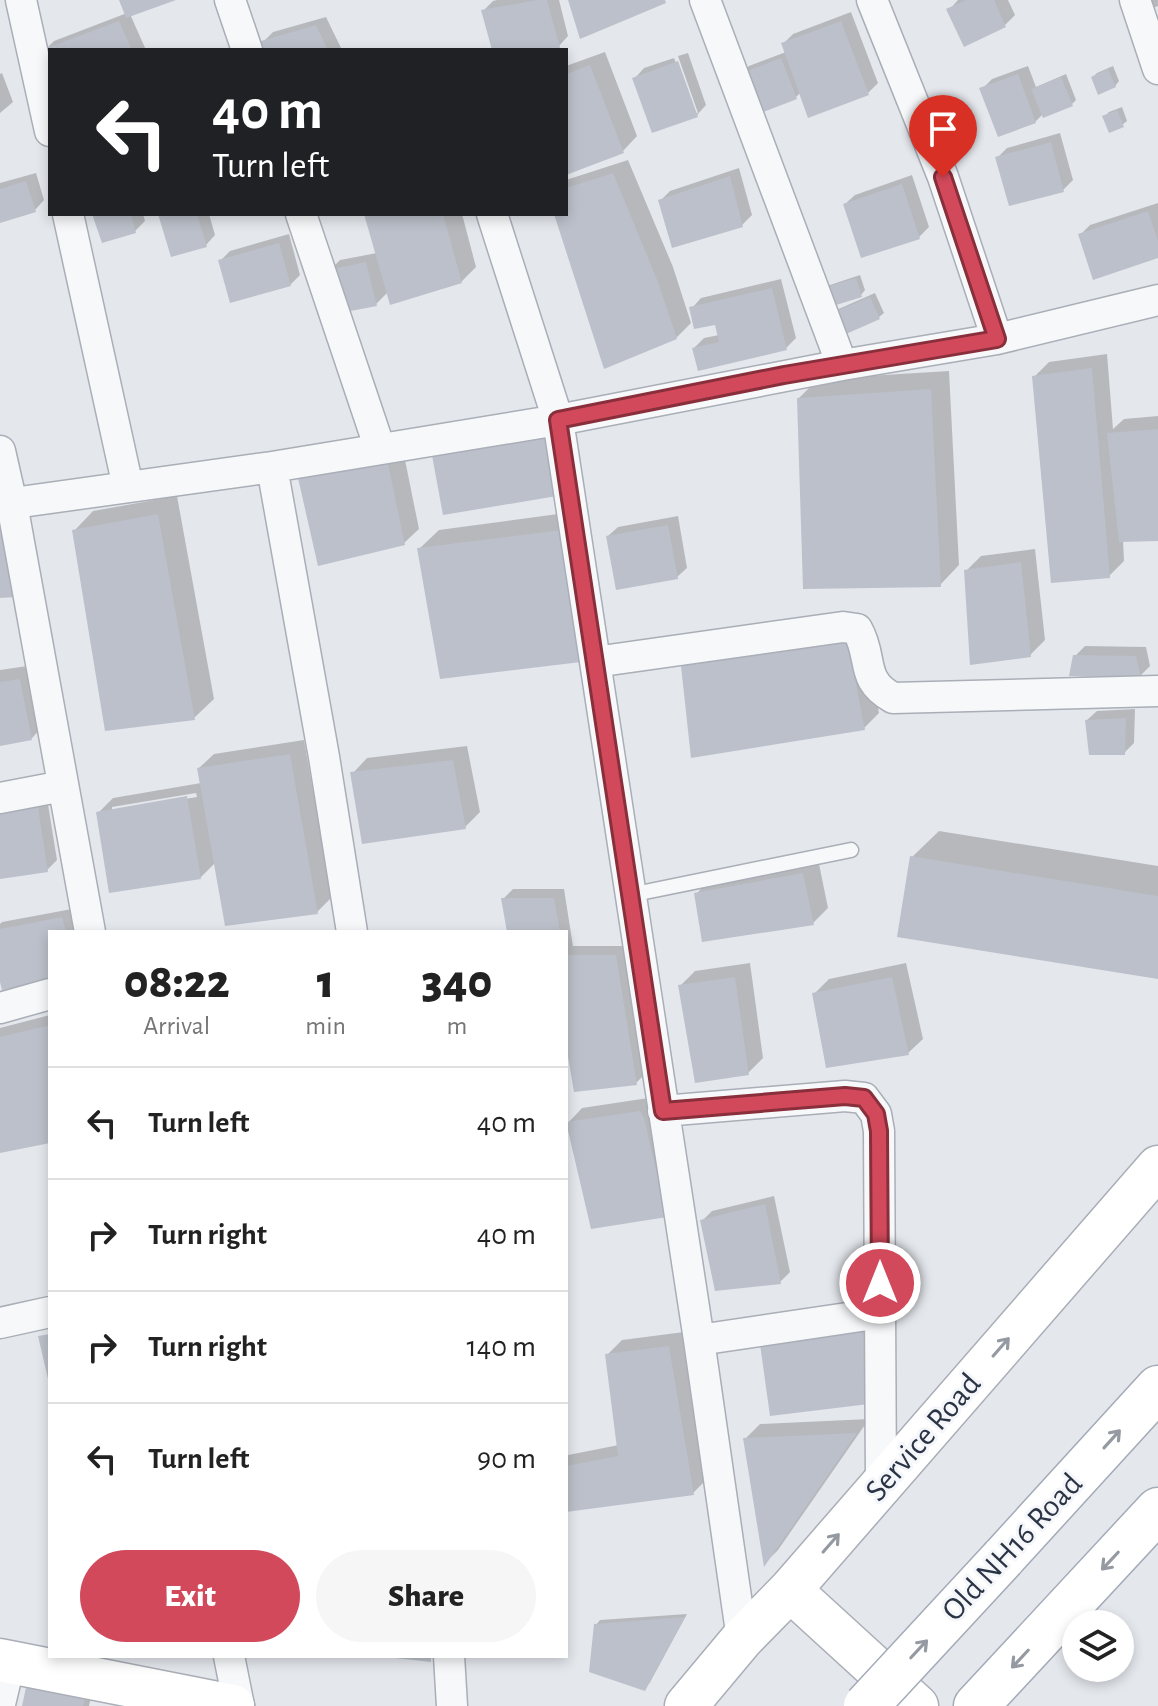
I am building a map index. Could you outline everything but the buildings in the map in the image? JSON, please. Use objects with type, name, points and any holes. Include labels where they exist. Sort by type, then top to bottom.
[{"type":"main road","name":"Old NH16 Road","points":[[866,1706],[1158,1388]]},
{"type":"main road","points":[[976,1706],[1158,1510]]},
{"type":"street","points":[[21,0],[48,122]]},
{"type":"street","points":[[230,0],[246,48]]},
{"type":"street","points":[[705,0],[842,365]]},
{"type":"street","points":[[872,0],[943,177],[997,339]]},
{"type":"street","points":[[1135,0],[1158,69]]},
{"type":"street","points":[[68,216],[128,487]]},
{"type":"street","points":[[302,216],[380,449]]},
{"type":"street","points":[[493,216],[558,420],[742,1639]]},
{"type":"street","points":[[6,504],[272,467],[558,420],[842,365],[997,339],[1158,300]]},
{"type":"street","points":[[0,451],[6,504],[90,930]]},
{"type":"street","points":[[272,467],[352,930]]},
{"type":"street","points":[[595,662],[843,627],[857,629],[865,643],[871,679],[878,690],[893,698],[1158,691]]},
{"type":"street","points":[[0,798],[63,786]]},
{"type":"street","points":[[0,1008],[48,995]]},
{"type":"street","points":[[663,1111],[845,1096],[864,1098],[876,1114],[879,1131],[881,1485]]},
{"type":"street","name":"Service Road","points":[[686,1706],[1158,1167]]},
{"type":"street","points":[[0,1323],[48,1312]]},
{"type":"street","points":[[699,1340],[881,1313]]},
{"type":"street","points":[[790,1590],[917,1706]]},
{"type":"street","points":[[0,1704],[5,1661],[171,1700],[236,1706],[229,1658]]},
{"type":"street","points":[[449,1658],[452,1706]]},
{"type":"lane","points":[[630,895],[851,850]]},
{"type":"route","points":[[880,1283],[879,1131],[876,1114],[864,1098],[845,1096],[663,1111],[558,420],[784,375],[997,339],[943,177]]}]
